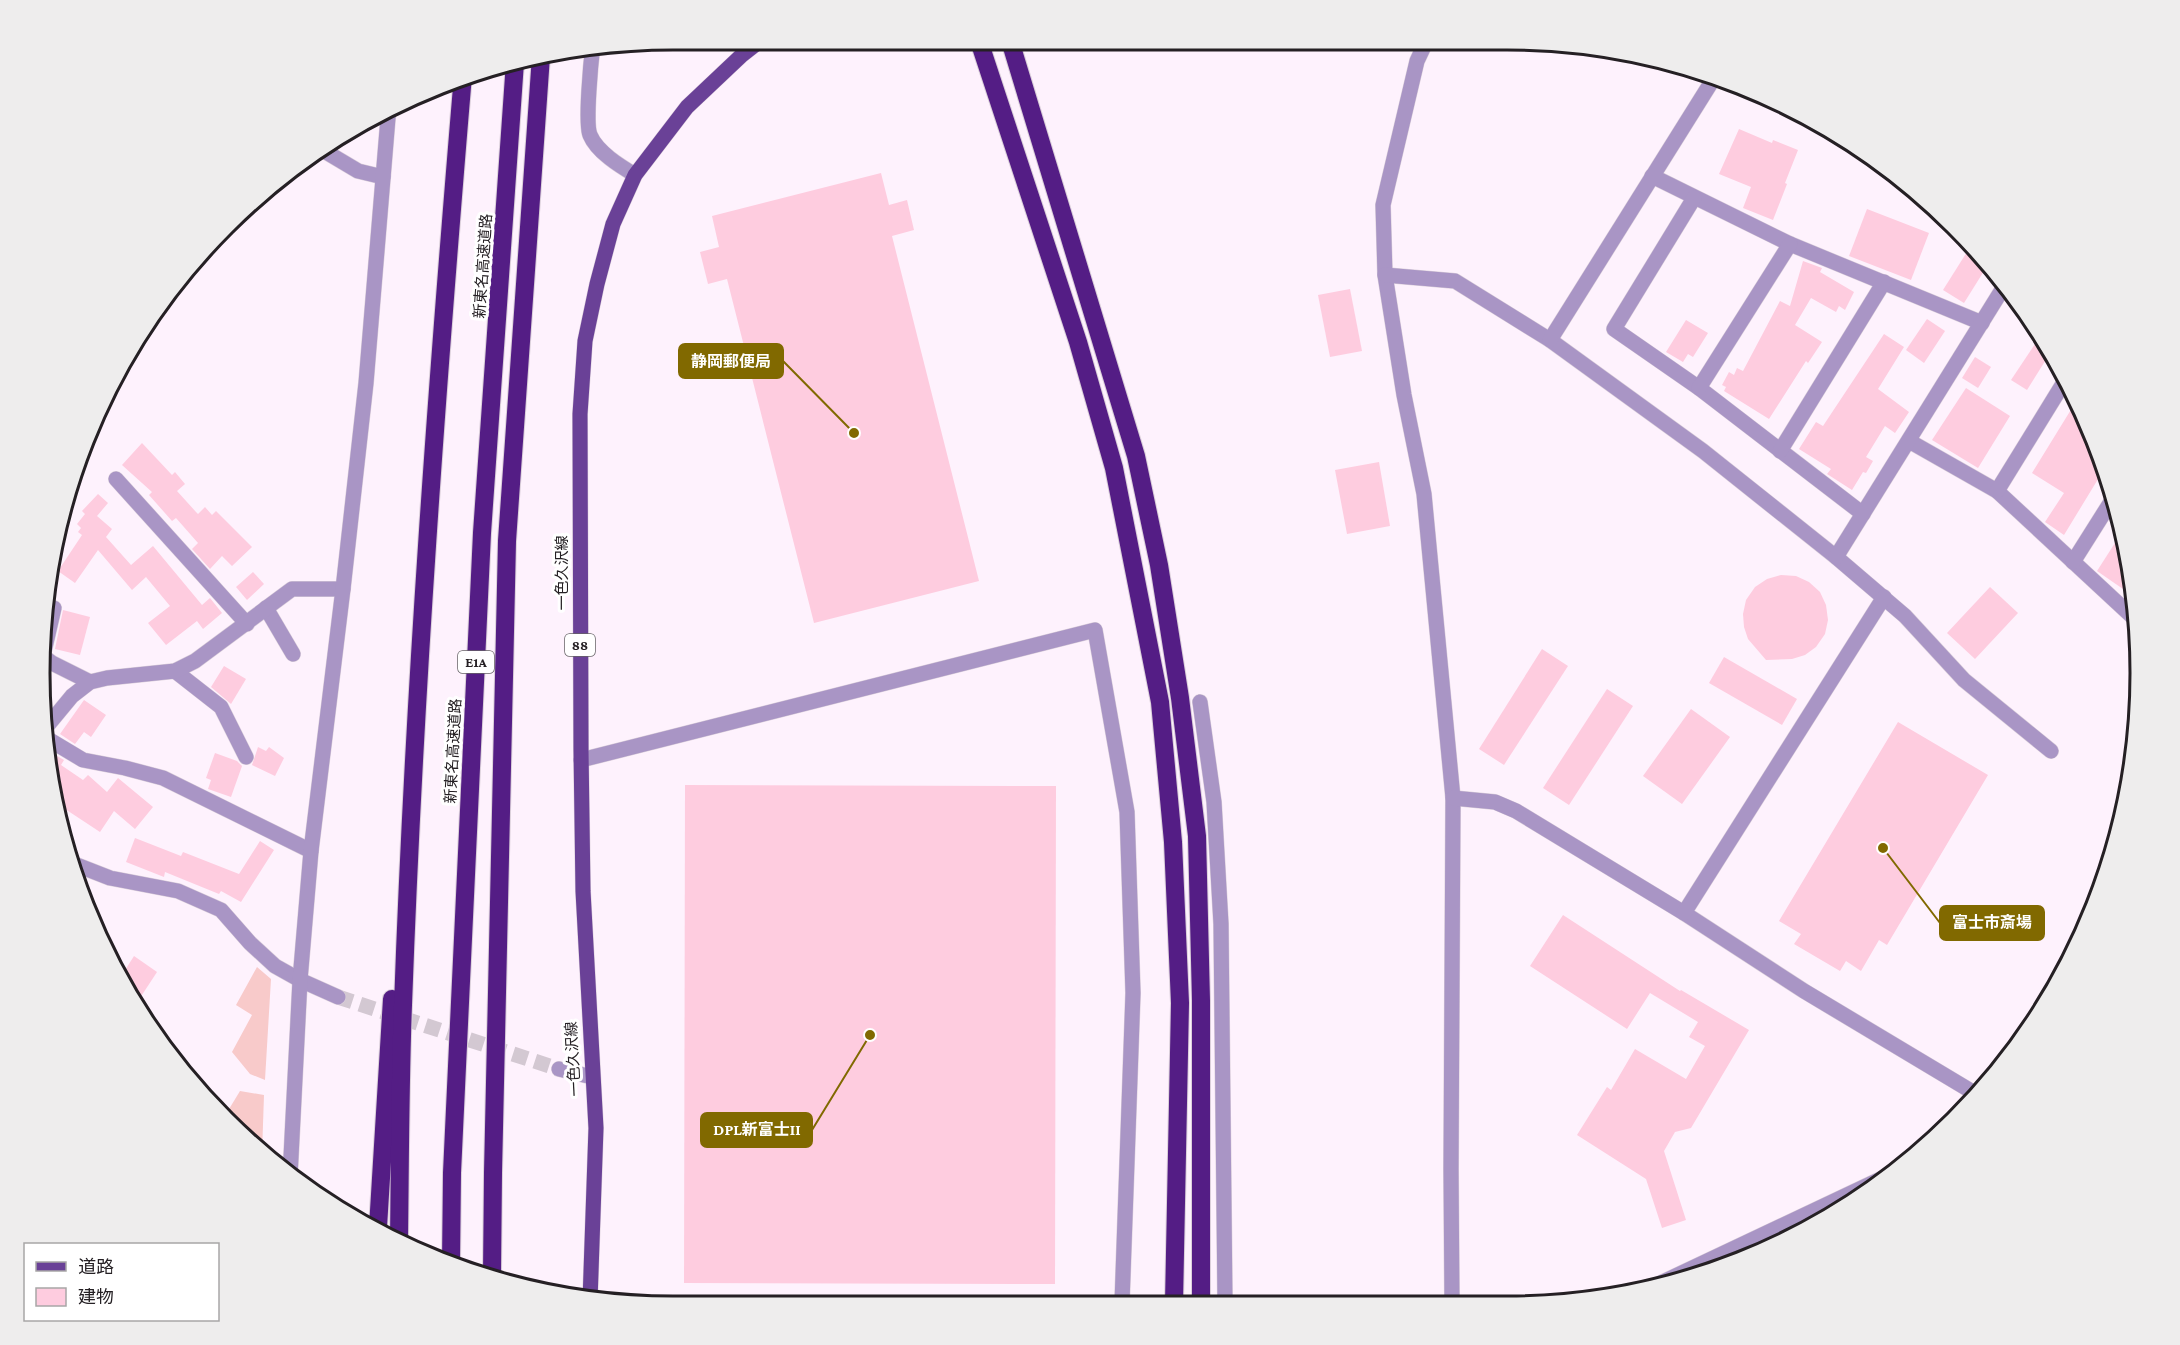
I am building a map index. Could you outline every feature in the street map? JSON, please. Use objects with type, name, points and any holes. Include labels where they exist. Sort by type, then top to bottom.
[{"type":"highway","points":[[982,50],[1078,342],[1114,468],[1160,702],[1173,842],[1180,1003],[1174,1296]]},
{"type":"highway","points":[[1013,50],[1136,456],[1159,565],[1180,698],[1197,836],[1201,1001],[1202,1296]]},
{"type":"highway","points":[[492,1268],[492,1173],[507,541],[540,64]]},
{"type":"highway","name":"新東名高速道路","points":[[451,1254],[452,1173],[482,533],[514,70]]},
{"type":"highway","points":[[399,1232],[403,1006],[414,775],[435,437],[462,87]]},
{"type":"highway","points":[[378,1221],[388,1041],[414,775]]},
{"type":"main road","name":"一色久沢線","points":[[590,1290],[596,1128],[583,891],[581,760],[580,414],[585,341],[613,224],[635,176],[687,107],[748,50]]},
{"type":"street","points":[[1422,50],[1417,61],[1383,205],[1385,275],[1404,395],[1424,494],[1453,798],[1452,1296]]},
{"type":"street","points":[[591,55],[589,134],[610,159],[635,176]]},
{"type":"street","points":[[1550,340],[1710,84]]},
{"type":"street","points":[[291,1165],[300,980],[311,851],[344,589],[366,383],[388,119]]},
{"type":"street","points":[[328,153],[358,171],[382,177]]},
{"type":"street","points":[[1652,176],[1790,244],[1982,322]]},
{"type":"street","points":[[1694,198],[1614,329],[1699,388],[1863,514]]},
{"type":"street","points":[[1699,388],[1790,244]]},
{"type":"street","points":[[1385,275],[1455,281],[1550,340],[1704,452],[1836,557],[1905,616],[1964,680],[2051,751]]},
{"type":"street","points":[[1780,451],[1884,282]]},
{"type":"street","points":[[1836,557],[2001,292]]},
{"type":"street","points":[[1996,491],[2061,387]]},
{"type":"street","points":[[1909,441],[1996,491],[2127,612]]},
{"type":"street","points":[[116,479],[247,624]]},
{"type":"street","points":[[2073,562],[2108,506]]},
{"type":"street","points":[[52,720],[72,696],[90,682],[175,671],[195,661],[292,589],[344,589]]},
{"type":"street","points":[[1684,913],[1884,597]]},
{"type":"street","points":[[53,612],[54,608]]},
{"type":"street","points":[[266,608],[293,654]]},
{"type":"street","points":[[581,760],[1095,630],[1127,812],[1133,993],[1122,1296]]},
{"type":"street","points":[[50,662],[90,682]]},
{"type":"street","points":[[175,671],[221,707],[246,757]]},
{"type":"street","points":[[1200,702],[1214,802],[1221,924],[1225,1296]]},
{"type":"street","points":[[54,743],[83,760],[163,778],[311,851]]},
{"type":"street","points":[[1453,798],[1495,802],[1516,812],[1684,913],[1804,991],[1969,1090]]},
{"type":"street","points":[[81,867],[110,878],[178,891],[221,910],[250,943],[276,966],[338,997]]},
{"type":"street","points":[[559,1069],[592,1077]]},
{"type":"street","points":[[1699,1265],[1849,1194]]},
{"type":"shaded area","points":[[257,967],[271,979],[265,1080],[250,1074],[232,1052],[252,1015],[236,1005]]},
{"type":"shaded area","points":[[240,1091],[264,1095],[262,1141],[232,1113],[229,1110]]},
{"type":"building","points":[[1739,129],[1772,143],[1773,140],[1798,150],[1773,220],[1743,208],[1751,187],[1719,174]]},
{"type":"building","points":[[881,173],[889,205],[907,200],[914,230],[892,236],[979,581],[814,623],[727,279],[708,284],[700,252],[719,247],[712,216]]},
{"type":"building","points":[[1867,209],[1929,233],[1911,280],[1849,256]]},
{"type":"building","points":[[1967,252],[1984,271],[1964,303],[1943,290]]},
{"type":"building","points":[[1803,261],[1822,268],[1820,272],[1854,292],[1845,310],[1839,306],[1836,312],[1811,298],[1795,325],[1822,342],[1808,363],[1806,361],[1769,419],[1724,391],[1726,387],[1722,385],[1729,372],[1734,375],[1737,368],[1743,371],[1780,301],[1790,306]]},
{"type":"building","points":[[1350,289],[1362,351],[1330,357],[1318,295]]},
{"type":"building","points":[[1927,319],[1945,331],[1924,363],[1906,350]]},
{"type":"building","points":[[1686,320],[1708,333],[1693,357],[1688,354],[1683,362],[1666,352]]},
{"type":"building","points":[[1884,334],[1904,347],[1878,389],[1909,412],[1895,433],[1885,426],[1866,457],[1873,461],[1852,490],[1827,474],[1831,469],[1799,449],[1816,422],[1823,426]]},
{"type":"building","points":[[2036,343],[2046,359],[2027,390],[2011,380]]},
{"type":"building","points":[[1975,357],[1991,367],[1978,388],[1962,378]]},
{"type":"building","points":[[1966,388],[2010,416],[1978,468],[1932,440]]},
{"type":"building","points":[[2071,409],[2099,478],[2064,535],[2045,522],[2064,493],[2032,473]]},
{"type":"building","points":[[142,443],[172,475],[175,472],[185,484],[177,491],[198,514],[205,507],[212,515],[216,511],[252,547],[232,566],[222,556],[210,569],[192,549],[198,543],[176,518],[172,521],[149,495],[152,492],[122,465]]},
{"type":"building","points":[[1379,462],[1390,526],[1347,534],[1335,470]]},
{"type":"building","points":[[98,494],[108,503],[97,516],[112,529],[106,537],[131,565],[153,546],[202,605],[210,598],[222,613],[203,629],[197,621],[166,645],[148,623],[170,606],[146,577],[132,590],[98,550],[75,583],[58,571],[82,535],[78,532],[81,528],[77,524],[85,514],[82,511]]},
{"type":"building","points":[[2116,541],[2125,590],[2097,571]]},
{"type":"building","points":[[253,572],[264,584],[247,600],[236,587]]},
{"type":"building","points":[[1781,575],[1796,576],[1809,582],[1820,592],[1826,605],[1828,620],[1825,634],[1816,647],[1805,655],[1792,659],[1766,660],[1748,639],[1743,614],[1746,600],[1755,587],[1767,579]]},
{"type":"building","points":[[1990,587],[2018,613],[1975,659],[1947,633]]},
{"type":"building","points":[[63,610],[90,617],[80,655],[55,649]]},
{"type":"building","points":[[1542,649],[1568,666],[1504,765],[1479,749]]},
{"type":"building","points":[[1724,657],[1797,699],[1782,725],[1709,683]]},
{"type":"building","points":[[224,666],[246,679],[231,704],[211,687]]},
{"type":"building","points":[[1607,689],[1633,706],[1569,805],[1543,788]]},
{"type":"building","points":[[84,700],[106,715],[91,737],[84,732],[75,744],[60,734]]},
{"type":"building","points":[[1691,709],[1730,737],[1682,804],[1643,776]]},
{"type":"building","points":[[1898,722],[1988,775],[1887,945],[1879,940],[1861,971],[1846,961],[1840,971],[1794,944],[1801,934],[1779,921]]},
{"type":"building","points":[[258,747],[266,751],[269,747],[284,758],[275,776],[252,765]]},
{"type":"building","points":[[215,753],[237,761],[242,766],[231,797],[208,789],[211,780],[206,778]]},
{"type":"building","points":[[55,755],[64,760],[61,765],[83,780],[88,775],[107,792],[118,778],[153,807],[135,829],[114,811],[100,832],[65,809]]},
{"type":"building","points":[[685,785],[1056,786],[1055,1284],[684,1283]]},
{"type":"building","points":[[135,838],[181,856],[183,852],[239,874],[260,841],[274,850],[241,902],[221,891],[219,894],[165,872],[164,877],[126,862]]},
{"type":"building","points":[[1563,915],[1680,991],[1749,1030],[1691,1128],[1675,1132],[1664,1151],[1686,1220],[1662,1228],[1646,1179],[1577,1135],[1607,1087],[1611,1090],[1635,1049],[1686,1079],[1705,1046],[1689,1037],[1698,1022],[1650,993],[1627,1029],[1530,966]]},
{"type":"building","points":[[134,956],[157,972],[141,997],[125,970]]},
{"type":"tunnel","points":[[338,997],[559,1069]]},
{"type":"place","name":"静岡郵便局","points":[[854,433]]},
{"type":"place","name":"富士市斎場","points":[[1883,848]]},
{"type":"place","name":"DPL新富士II","points":[[870,1035]]}]
